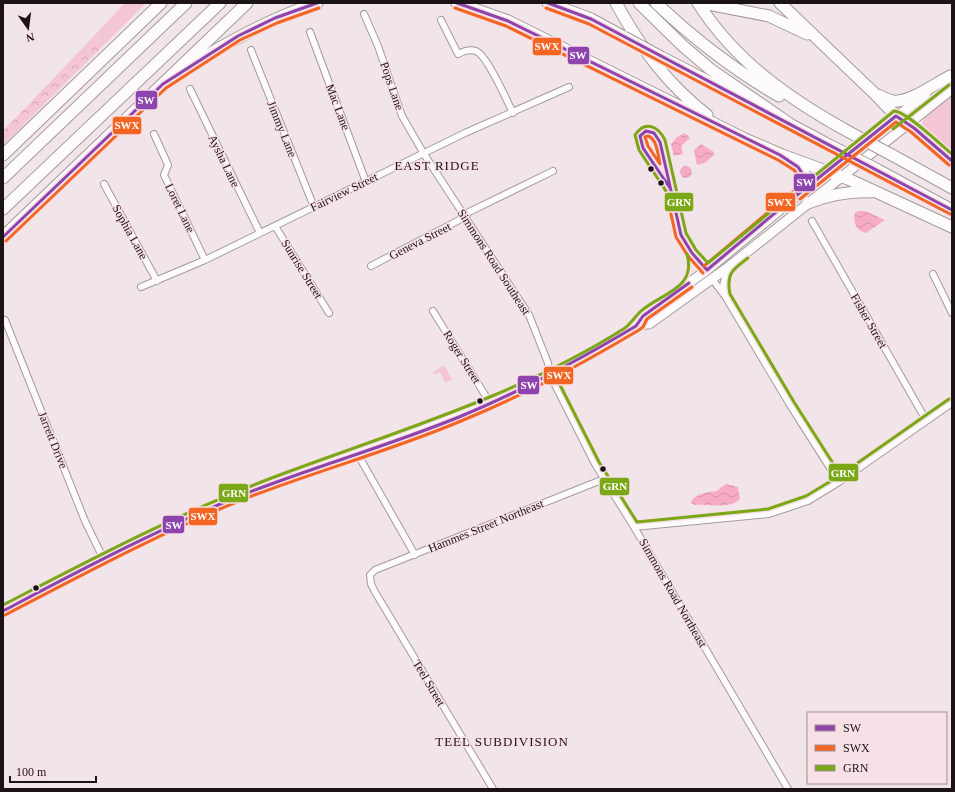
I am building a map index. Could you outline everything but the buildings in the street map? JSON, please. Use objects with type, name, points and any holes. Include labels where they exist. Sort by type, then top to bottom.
[{"type":"highway","points":[[3,178],[186,3]]},
{"type":"highway","points":[[3,209],[220,3]]},
{"type":"highway","points":[[3,237],[247,3]]},
{"type":"highway","points":[[163,84],[238,36],[275,18],[317,3]]},
{"type":"highway","points":[[457,3],[508,21],[721,127],[782,155],[841,177],[878,193],[952,227]]},
{"type":"highway","points":[[548,3],[591,19],[952,210]]},
{"type":"highway","points":[[616,3],[637,39],[661,72],[688,100],[721,127]]},
{"type":"highway","points":[[639,3],[683,46],[710,69],[790,124]]},
{"type":"highway","points":[[656,3],[702,44],[727,63],[791,103],[812,111]]},
{"type":"highway","points":[[698,3],[704,8],[723,36],[757,71],[812,111],[952,188]]},
{"type":"highway","points":[[780,3],[825,45],[896,116],[908,124],[952,161]]},
{"type":"highway","points":[[3,155],[160,4]]},
{"type":"highway","points":[[704,8],[769,16],[799,29],[825,45]]},
{"type":"highway","points":[[875,94],[892,101],[900,101],[911,98],[951,75]]},
{"type":"highway","points":[[782,155],[805,173],[806,182],[800,192]]},
{"type":"highway","points":[[808,203],[828,196],[847,192],[878,193]]},
{"type":"main road","points":[[3,611],[103,558],[169,526],[226,502],[357,453],[458,418],[593,353],[639,324],[643,316],[707,270],[825,172],[951,75]]},
{"type":"main road","points":[[639,324],[649,324],[712,279],[952,89]]},
{"type":"main road","points":[[712,279],[715,270],[744,245],[751,234]]},
{"type":"main road","points":[[673,308],[677,300],[704,280],[707,270]]},
{"type":"street","name":"Pops Lane","points":[[364,14],[378,46],[402,116],[424,154]]},
{"type":"street","points":[[441,20],[458,54],[470,50],[476,51],[483,56],[513,113]]},
{"type":"street","name":"Mac Lane","points":[[310,32],[366,182]]},
{"type":"street","name":"Jimmy Lane","points":[[251,50],[314,207]]},
{"type":"street","name":"Fairview Street","points":[[141,287],[205,260],[465,133],[569,87]]},
{"type":"street","name":"Aysha Lane","points":[[190,89],[260,233]]},
{"type":"street","name":"Loret Lane","points":[[154,134],[168,165],[164,175],[205,260]]},
{"type":"street","name":"Simmons Road Southeast","points":[[424,154],[529,315],[541,342],[548,363],[550,375]]},
{"type":"street","name":"Geneva Street","points":[[371,266],[465,217],[469,212],[553,171]]},
{"type":"street","name":"Sophia Lane","points":[[104,184],[157,281]]},
{"type":"street","name":"Fisher Street","points":[[812,221],[926,420]]},
{"type":"street","name":"Sunrise Street","points":[[275,226],[329,313]]},
{"type":"street","points":[[725,296],[723,286],[726,268]]},
{"type":"street","points":[[933,274],[952,313]]},
{"type":"street","points":[[712,279],[725,296],[790,405],[839,482]]},
{"type":"street","name":"Roger Street","points":[[433,311],[490,403]]},
{"type":"street","name":"Jarrett Drive","points":[[5,320],[85,521],[103,558]]},
{"type":"street","name":"Simmons Road Northeast","points":[[550,375],[579,435],[604,479],[634,527],[788,789]]},
{"type":"street","points":[[634,527],[769,514],[808,501],[839,482],[952,403]]},
{"type":"street","points":[[357,453],[415,555]]},
{"type":"street","name":"Hammes Street Northeast","points":[[370,575],[375,570],[604,479]]},
{"type":"street","name":"Teel Street","points":[[370,575],[371,584],[379,599],[493,789]]},
{"type":"green space","points":[[125,3],[146,3],[102,47],[93,37]]},
{"type":"green space","points":[[93,37],[102,47],[3,145],[3,131]]},
{"type":"green space","points":[[952,96],[952,154],[930,136],[922,124],[925,117]]},
{"type":"green space","points":[[444,365],[452,379],[446,383],[442,377],[443,375],[442,376],[439,372],[435,374],[432,373]]},
{"type":"water","points":[[685,133],[690,138],[681,146],[683,154],[674,156],[671,144],[677,137]]},
{"type":"water","points":[[701,144],[714,152],[714,155],[705,163],[697,165],[694,150]]},
{"type":"water","points":[[684,166],[688,166],[692,172],[688,178],[684,178],[680,174],[680,170]]},
{"type":"water","points":[[858,211],[865,211],[885,220],[866,233],[863,232],[856,226],[854,220],[855,213]]},
{"type":"water","points":[[727,484],[738,487],[740,499],[736,502],[725,505],[695,505],[691,503],[692,500],[700,494],[717,491]]},
{"type":"transit line","name":"SW","points":[[3,237],[163,84],[238,36],[275,18],[317,3]]},
{"type":"transit line","name":"SW","points":[[457,3],[508,21],[780,155],[798,167],[806,179],[800,192],[707,270]]},
{"type":"transit line","name":"SW","points":[[548,3],[591,19],[952,210]]},
{"type":"transit line","name":"SWX","points":[[6,241],[166,88],[240,40],[277,23],[319,8]]},
{"type":"transit line","name":"SWX","points":[[455,8],[506,26],[778,160],[794,170],[801,179],[796,189],[704,266]]},
{"type":"transit line","name":"SWX","points":[[546,8],[589,24],[950,214]]},
{"type":"transit line","name":"GRN","points":[[893,129],[949,85]]},
{"type":"transit line","name":"GRN","points":[[666,191],[639,150],[635,135],[643,127],[647,126],[655,128],[665,140],[686,233],[696,250],[708,263],[894,111],[915,122],[952,154]]},
{"type":"transit line","name":"SW","points":[[797,195],[896,116],[914,128],[952,161]]},
{"type":"transit line","name":"SWX","points":[[800,199],[896,122],[911,132],[949,165]]},
{"type":"transit line","name":"SW","points":[[670,188],[643,148],[640,136],[646,131],[654,133],[660,142],[681,235],[692,253],[707,270]]},
{"type":"transit line","name":"SWX","points":[[648,136],[655,144],[660,164],[648,146],[645,137],[648,136]]},
{"type":"transit line","name":"SWX","points":[[666,191],[676,237],[688,256],[703,273]]},
{"type":"transit line","name":"GRN","points":[[3,605],[134,538],[201,507],[269,479],[406,429],[496,394],[540,375],[583,353],[625,328],[640,312],[682,283],[687,276],[689,266],[687,254]]},
{"type":"transit line","name":"GRN","points":[[748,258],[738,265],[732,272],[729,281],[730,294],[794,402],[843,479]]},
{"type":"transit line","name":"SW","points":[[3,611],[121,550],[211,508],[296,475],[432,428],[504,397],[571,363],[636,326],[643,316],[689,283]]},
{"type":"transit line","name":"SWX","points":[[5,615],[123,554],[213,512],[271,489],[434,432],[507,401],[574,367],[639,330],[643,327],[647,319],[692,287]]},
{"type":"transit line","name":"GRN","points":[[554,373],[599,462],[637,522],[768,509],[806,496],[836,478],[949,399]]},
{"type":"district","name":"EAST RIDGE","points":[[437,165]]},
{"type":"district","name":"TEEL SUBDIVISION","points":[[502,741]]}]
